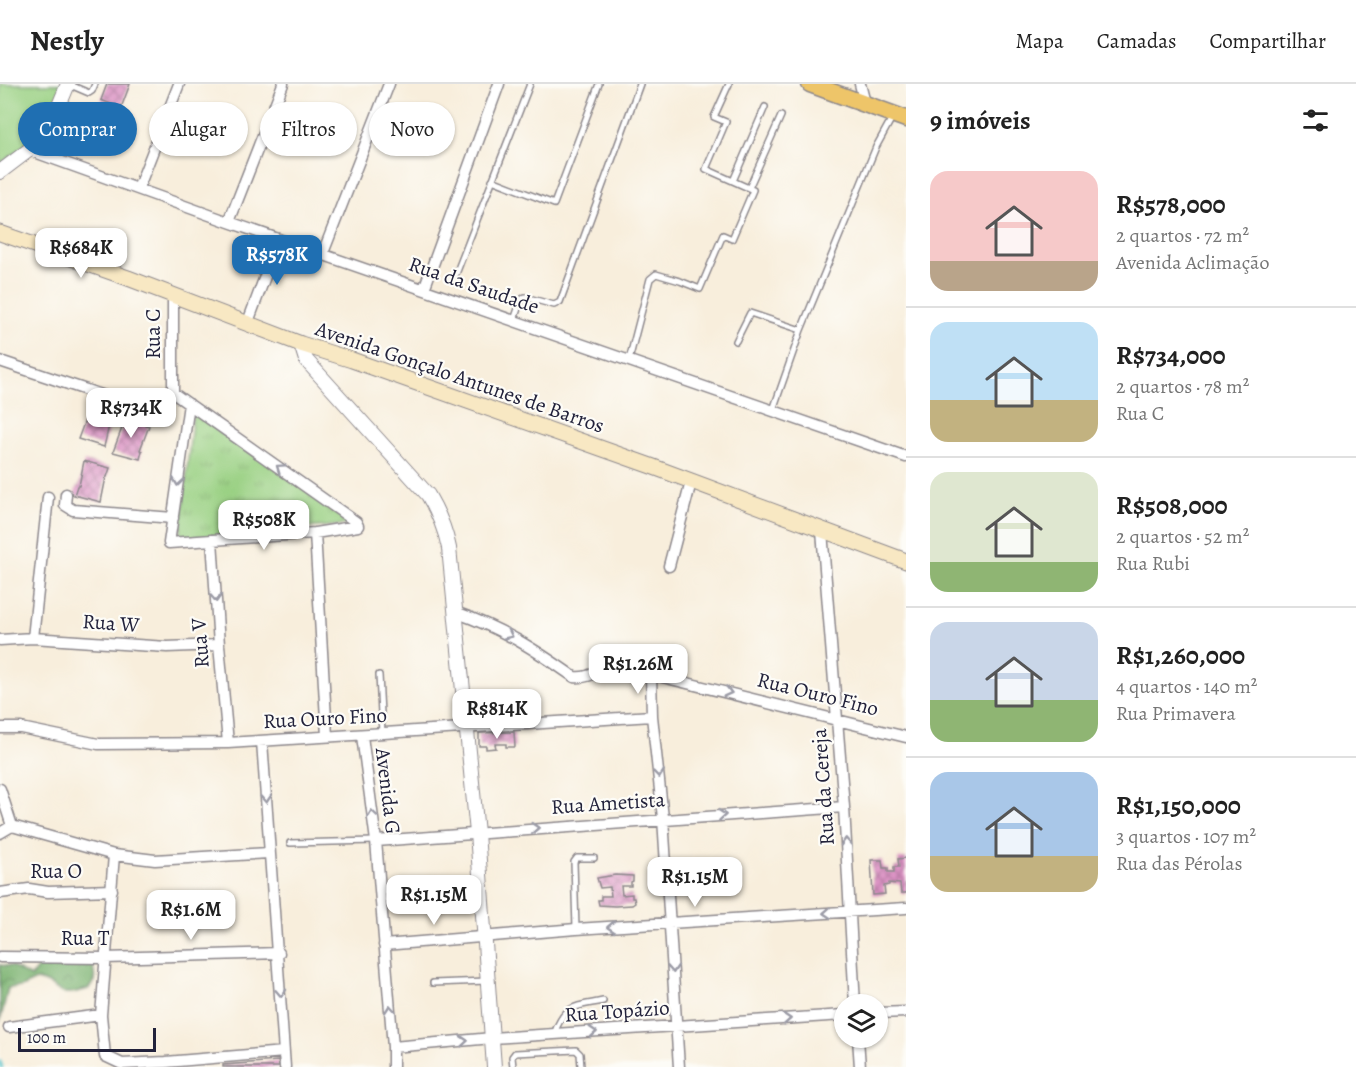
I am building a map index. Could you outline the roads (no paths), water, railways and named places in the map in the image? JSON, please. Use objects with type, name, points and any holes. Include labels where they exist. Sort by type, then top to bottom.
[{"type":"main road","points":[[810,84],[900,117]]},
{"type":"main road","name":"Avenida Gonçalo Antunes de Barros","points":[[0,233],[248,322],[300,344],[352,360],[906,561]]},
{"type":"street","points":[[61,102],[68,84]]},
{"type":"street","points":[[138,189],[179,84]]},
{"type":"street","points":[[229,222],[284,84]]},
{"type":"street","points":[[323,254],[389,84]]},
{"type":"street","points":[[424,289],[499,84]]},
{"type":"street","points":[[860,84],[865,103]]},
{"type":"street","points":[[0,172],[21,156]]},
{"type":"street","name":"Rua da Saudade","points":[[47,156],[229,222],[906,457]]},
{"type":"street","points":[[248,322],[279,239]]},
{"type":"street","name":"Rua C","points":[[173,295],[173,393]]},
{"type":"street","points":[[300,344],[306,360],[428,495],[438,513],[449,548],[477,833],[494,1067]]},
{"type":"street","points":[[0,361],[134,406],[173,393],[189,404],[356,522],[358,525],[356,528],[169,543],[189,404]]},
{"type":"street","points":[[669,566],[691,482]]},
{"type":"street","points":[[66,494],[65,505],[73,510],[174,518]]},
{"type":"street","points":[[33,638],[48,497]]},
{"type":"street","name":"Rua da Cereja","points":[[822,531],[838,719],[854,994]]},
{"type":"street","points":[[315,533],[327,736]]},
{"type":"street","name":"Rua V","points":[[212,540],[228,743]]},
{"type":"street","name":"Rua Ouro Fino","points":[[456,612],[486,623],[522,641],[574,677],[584,678],[614,665],[906,737]]},
{"type":"street","name":"Rua W","points":[[0,640],[33,638],[167,647],[219,645]]},
{"type":"street","points":[[651,673],[652,716],[663,818],[679,1067]]},
{"type":"street","name":"Rua Ouro Fino","points":[[0,728],[21,728],[98,744],[228,743],[652,716]]},
{"type":"street","name":"Avenida G","points":[[362,736],[376,841],[393,1067]]},
{"type":"street","points":[[262,741],[269,853],[279,953],[285,1067]]},
{"type":"street","points":[[0,789],[12,826]]},
{"type":"street","name":"Rua Ametista","points":[[376,841],[663,818],[844,807]]},
{"type":"street","points":[[0,833],[12,826],[114,855],[155,860],[269,853]]},
{"type":"street","points":[[114,855],[100,1015],[105,1056],[122,1064],[284,1052]]},
{"type":"street","name":"Rua O","points":[[0,894],[29,889],[48,892],[111,890]]},
{"type":"street","points":[[384,945],[576,929],[906,908]]},
{"type":"street","name":"Rua T","points":[[0,957],[105,958],[279,953]]},
{"type":"street","points":[[888,1012],[906,1011]]},
{"type":"street","points":[[9,1027],[100,1015]]},
{"type":"street","name":"Rua Topázio","points":[[393,1047],[492,1038],[834,1016]]},
{"type":"street","points":[[859,1048],[860,1067]]},
{"type":"lane","points":[[68,84],[89,93],[95,84]]},
{"type":"lane","points":[[456,274],[530,84]]},
{"type":"lane","points":[[492,180],[554,204],[599,84]]},
{"type":"lane","points":[[514,320],[521,300],[525,297],[554,305],[560,302],[640,84]]},
{"type":"lane","points":[[629,360],[650,279],[656,274],[680,280],[700,289],[723,235],[732,239],[753,190],[706,170],[726,122],[714,117],[729,84]]},
{"type":"lane","points":[[734,181],[765,107]]},
{"type":"lane","points":[[749,188],[781,116]]},
{"type":"lane","points":[[773,410],[801,330],[876,147],[888,128],[900,117]]},
{"type":"lane","points":[[736,340],[750,313],[801,330]]},
{"type":"lane","points":[[379,675],[382,734]]},
{"type":"lane","points":[[290,843],[376,841]]},
{"type":"lane","points":[[576,929],[574,862],[577,858],[594,858]]},
{"type":"lane","points":[[433,901],[482,897]]},
{"type":"lane","points":[[433,983],[489,981]]},
{"type":"lane","points":[[554,1034],[564,1012],[603,1001]]},
{"type":"lane","points":[[513,1067],[512,1057],[515,1053],[576,1050],[580,1054],[581,1067]]},
{"type":"waterway","points":[[0,1061],[2,1067]]}]
